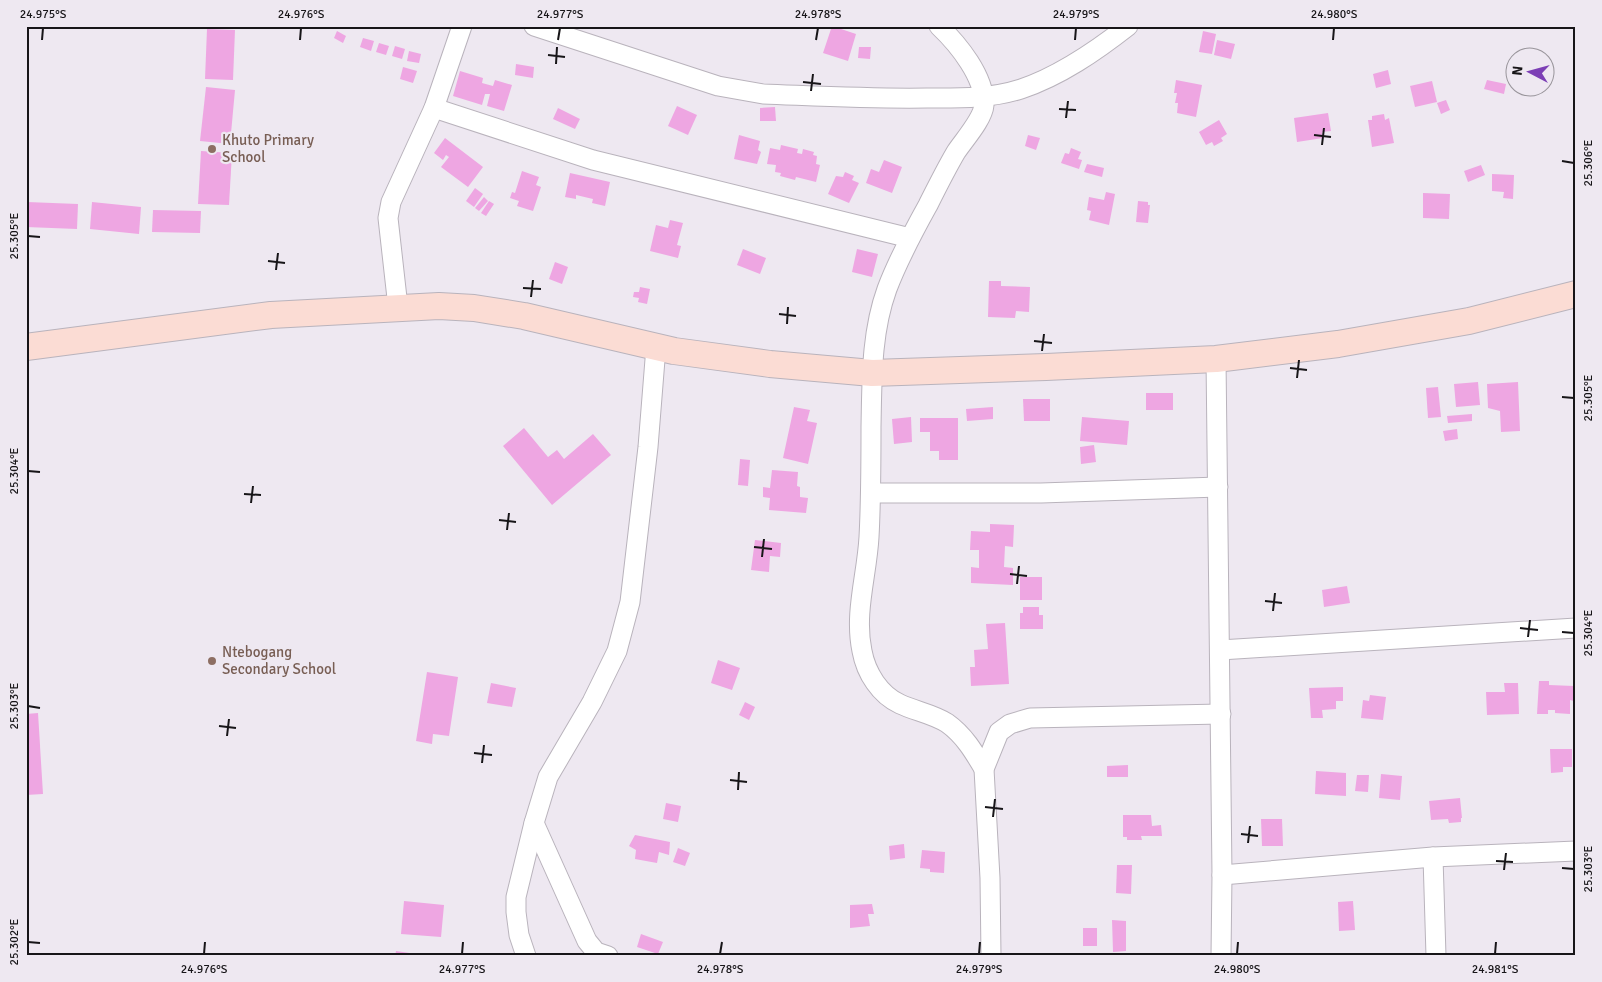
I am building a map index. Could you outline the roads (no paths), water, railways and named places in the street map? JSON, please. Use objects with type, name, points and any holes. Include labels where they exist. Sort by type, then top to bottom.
[{"type":"street","points":[[398,307],[388,218],[391,202],[434,108],[462,26]]},
{"type":"street","points":[[534,26],[718,86],[746,92],[899,99],[984,98],[1020,89],[1048,78],[1098,50],[1128,26]]},
{"type":"street","points":[[939,26],[972,66],[984,98],[984,108],[956,152],[910,238],[887,289],[875,336],[872,373],[871,493],[868,545],[859,621],[862,652],[871,676],[883,692],[899,704],[924,712],[947,723],[970,745],[984,769]]},
{"type":"street","points":[[434,108],[593,160],[910,238]]},
{"type":"street","points":[[26,347],[271,315],[439,306],[474,308],[524,316],[674,351],[770,364],[872,373],[1216,359],[1338,344],[1469,321],[1576,294]]},
{"type":"street","points":[[526,956],[519,935],[516,897],[534,823],[548,777],[592,702],[617,652],[630,602],[638,519],[648,447],[656,347]]},
{"type":"street","points":[[1216,359],[1221,714],[1221,956]]},
{"type":"street","points":[[871,493],[1042,493],[1218,487]]},
{"type":"street","points":[[1220,650],[1576,628]]},
{"type":"street","points":[[991,956],[990,878],[984,769],[999,732],[1010,724],[1030,718],[1221,714]]},
{"type":"street","points":[[534,823],[587,941],[596,952],[608,956]]},
{"type":"street","points":[[1222,875],[1433,857],[1576,851]]},
{"type":"street","points":[[1433,857],[1436,956]]},
{"type":"place","name":"Khuto Primary School","points":[[212,149]]},
{"type":"place","name":"Ntebogang Secondary School","points":[[212,661]]}]
